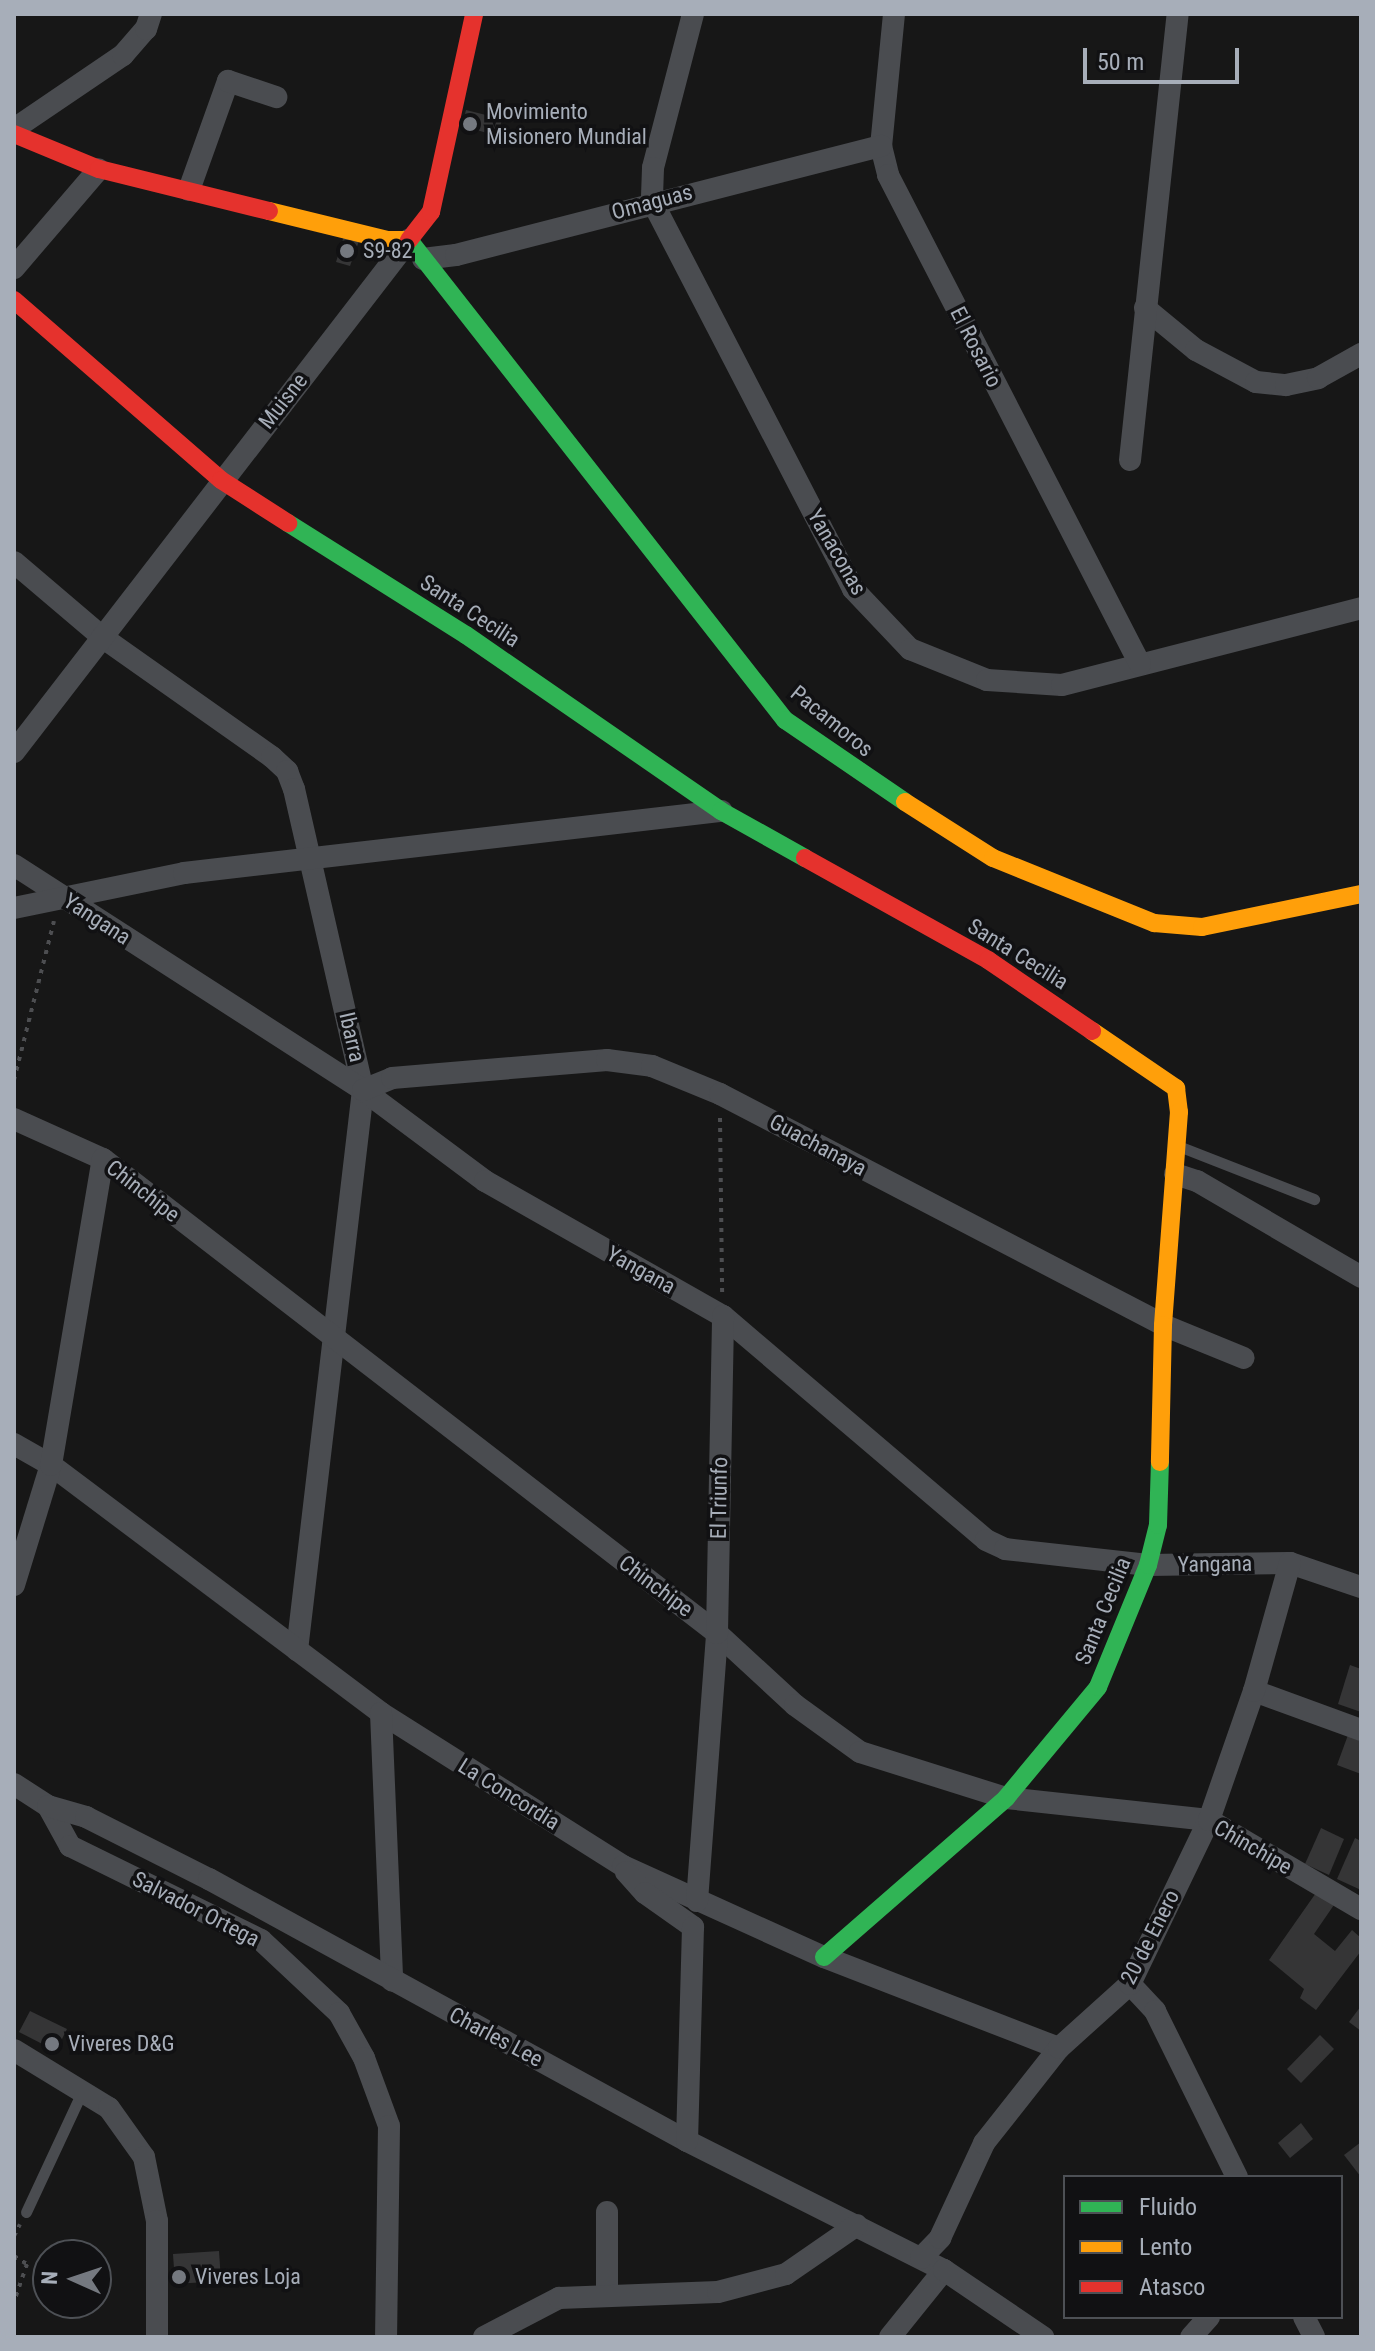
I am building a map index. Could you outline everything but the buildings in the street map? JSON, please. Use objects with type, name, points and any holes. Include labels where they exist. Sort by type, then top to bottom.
[{"type":"street","points":[[14,131],[123,55],[146,29],[151,14]]},
{"type":"street","name":"Muisne","points":[[14,752],[221,480],[431,212],[474,14]]},
{"type":"street","points":[[652,201],[653,168],[693,14]]},
{"type":"street","name":"El Rosario","points":[[894,14],[881,146],[888,175],[1140,664]]},
{"type":"street","points":[[1130,460],[1178,14]]},
{"type":"street","points":[[189,190],[228,81],[276,97]]},
{"type":"street","points":[[14,131],[99,169],[388,240],[409,240]]},
{"type":"street","name":"Omaguas","points":[[423,259],[456,255],[652,201],[881,146]]},
{"type":"street","points":[[14,268],[99,169]]},
{"type":"street","name":"Yanaconas","points":[[652,201],[853,589],[910,649],[987,680],[1062,685],[1361,608]]},
{"type":"street","name":"Pacamoros","points":[[409,240],[765,697],[785,720],[847,766],[993,858],[1154,923],[1202,927],[1361,894]]},
{"type":"street","name":"Santa Cecilia","points":[[14,300],[221,480],[466,635],[721,811],[988,960],[1176,1088],[1177,1146],[1163,1325],[1158,1525],[1148,1565],[1098,1687],[1006,1798],[848,1931],[824,1957]]},
{"type":"street","points":[[1145,308],[1196,350],[1256,382],[1286,385],[1318,378],[1361,354]]},
{"type":"street","name":"Ibarra","points":[[14,562],[102,637],[287,771],[312,862],[363,1090],[336,1342],[297,1650]]},
{"type":"street","points":[[14,908],[61,895],[184,873],[312,862],[721,811]]},
{"type":"street","name":"Yangana","points":[[14,865],[363,1090],[485,1181],[723,1316],[986,1540],[1005,1549],[1148,1565],[1290,1563],[1361,1587]]},
{"type":"street","name":"Guachanaya","points":[[363,1090],[392,1078],[607,1060],[652,1066],[720,1094],[1163,1325],[1244,1358]]},
{"type":"street","name":"Chinchipe","points":[[14,1119],[103,1159],[336,1342],[717,1633],[795,1705],[860,1752],[1006,1798],[1209,1820],[1361,1909]]},
{"type":"street","points":[[14,1585],[51,1465],[103,1159]]},
{"type":"street","points":[[1175,1174],[1205,1186],[1361,1277]]},
{"type":"street","name":"El Triunfo","points":[[697,1901],[717,1633],[723,1316]]},
{"type":"street","name":"La Concordia","points":[[14,1444],[51,1465],[381,1713],[623,1866],[824,1957],[1059,2048]]},
{"type":"street","name":"20 de Enero","points":[[921,2258],[940,2238],[984,2143],[1059,2048],[1130,1984],[1209,1820],[1254,1691],[1290,1563]]},
{"type":"street","points":[[1254,1691],[1361,1730]]},
{"type":"street","points":[[381,1713],[392,1981]]},
{"type":"street","name":"Salvador Ortega","points":[[14,1784],[48,1806],[70,1846],[261,1940],[339,2013],[364,2058],[389,2126],[386,2337]]},
{"type":"street","name":"Charles Lee","points":[[48,1806],[86,1817],[209,1879],[687,2141],[944,2270],[1043,2337]]},
{"type":"street","points":[[623,1866],[637,1887],[693,1927],[687,2141]]},
{"type":"street","points":[[1130,1984],[1155,2011],[1236,2175]]},
{"type":"street","points":[[14,2050],[109,2108],[144,2157],[157,2221],[157,2337]]},
{"type":"street","points":[[607,2212],[607,2295]]},
{"type":"street","points":[[484,2337],[559,2298],[718,2292],[786,2274],[857,2225]]},
{"type":"street","points":[[890,2337],[944,2270]]},
{"type":"street","points":[[1191,2337],[1207,2319]]},
{"type":"street","points":[[1305,2319],[1314,2337]]},
{"type":"lane","points":[[1177,1146],[1314,1199]]},
{"type":"lane","points":[[26,2212],[83,2090]]},
{"type":"path","points":[[14,1080],[61,895]]},
{"type":"path","points":[[720,1094],[723,1316]]},
{"type":"path","points":[[14,2256],[27,2264],[14,2301]]},
{"type":"traffic: fast","points":[[409,240],[785,720],[905,802]]},
{"type":"traffic: fast","points":[[288,523],[466,635],[721,811],[805,858]]},
{"type":"traffic: fast","points":[[824,1957],[1006,1798],[1098,1687],[1148,1565],[1158,1525],[1160,1462]]},
{"type":"traffic: slow","points":[[269,211],[388,240],[409,240]]},
{"type":"traffic: slow","points":[[905,802],[993,858],[1154,923],[1202,927],[1361,894]]},
{"type":"traffic: slow","points":[[1092,1031],[1176,1088],[1179,1112],[1163,1325],[1160,1462]]},
{"type":"traffic: jam","points":[[409,240],[431,212],[474,14]]},
{"type":"traffic: jam","points":[[14,134],[99,169],[269,211]]},
{"type":"traffic: jam","points":[[14,300],[221,480],[288,523]]},
{"type":"traffic: jam","points":[[805,858],[988,960],[1092,1031]]},
{"type":"place","name":"Movimiento Misionero Mundial","points":[[470,124]]},
{"type":"place","name":"S9-82","points":[[347,251]]},
{"type":"place","name":"Viveres D&G","points":[[52,2044]]},
{"type":"place","name":"Viveres Loja","points":[[179,2277]]}]
